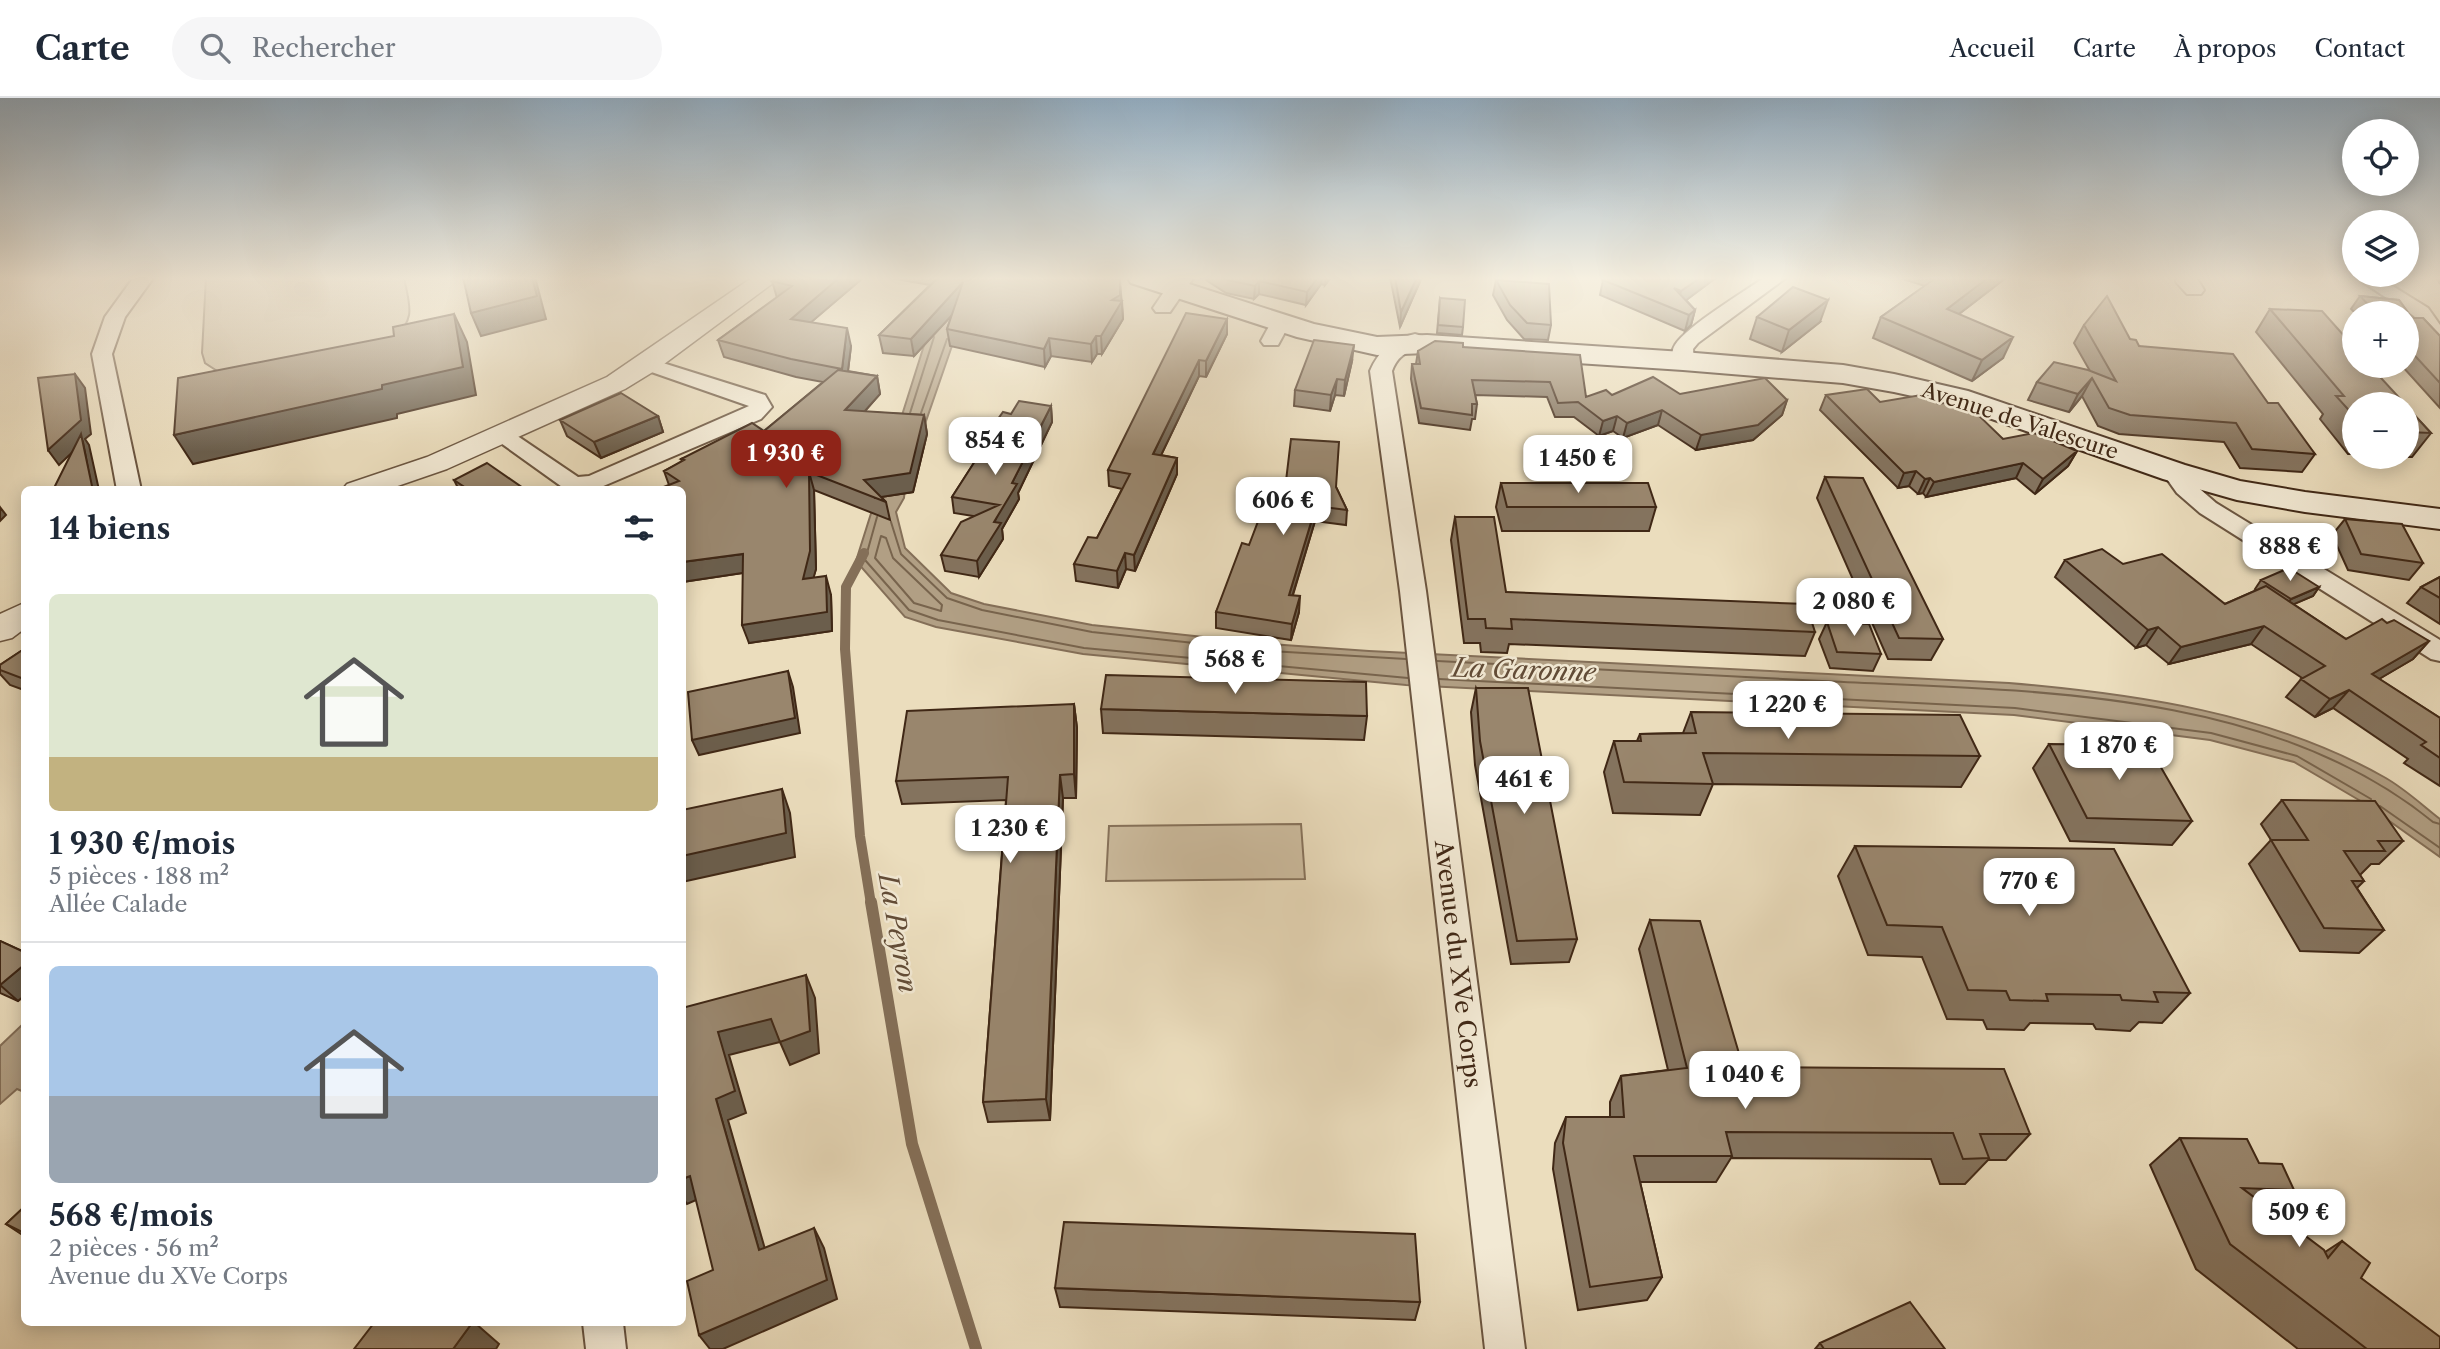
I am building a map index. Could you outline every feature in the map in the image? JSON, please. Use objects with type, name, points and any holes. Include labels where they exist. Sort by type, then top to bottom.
[{"type":"main road","name":"Avenue de Valescure","points":[[1307,335],[1405,350],[1683,361],[1843,374],[1957,397],[2174,472],[2237,490],[2305,502],[2440,519]]},
{"type":"main road","name":"Avenue de Valescure","points":[[1347,335],[1405,350]]},
{"type":"street","points":[[109,335],[102,354],[128,486]]},
{"type":"street","points":[[379,486],[579,402],[647,364],[687,335]]},
{"type":"street","points":[[1683,361],[1683,348],[1697,335]]},
{"type":"street","name":"Avenue du XVe Corps","points":[[1405,350],[1420,651],[1505,1349]]},
{"type":"street","points":[[502,436],[573,484],[593,484],[753,414],[761,407],[757,400],[647,364]]},
{"type":"street","points":[[2174,472],[2185,488],[2208,508],[2440,652]]},
{"type":"street","points":[[0,630],[21,616]]},
{"type":"street","points":[[603,1326],[606,1349]]},
{"type":"shaded area","points":[[203,335],[397,335],[394,339],[225,376],[205,363],[202,353]]},
{"type":"shaded area","points":[[1301,824],[1305,879],[1106,881],[1109,826]]},
{"type":"water","name":"La Garonne","points":[[927,335],[956,335],[906,479],[904,498],[896,512],[905,548],[951,593],[984,604],[1092,625],[1269,644],[2009,683],[2154,701],[2202,710],[2296,737],[2341,755],[2384,777],[2440,819],[2440,857],[2364,803],[2294,762],[2210,740],[2014,715],[1406,685],[1083,654],[936,627],[905,617],[856,561]]},
{"type":"water","points":[[21,1026],[21,1091],[17,1089],[0,1104],[0,1046]]},
{"type":"building","points":[[458,335],[463,367],[382,385],[382,389],[174,435],[178,378],[394,336]]},
{"type":"building","points":[[724,335],[846,335],[842,369],[718,340]]},
{"type":"building","points":[[882,335],[914,335],[911,339]]},
{"type":"building","points":[[978,335],[1101,335],[1096,336],[1091,344],[1049,338],[1044,349]]},
{"type":"building","points":[[1175,335],[1219,335],[1206,361],[1199,360],[1153,454],[1177,458],[1134,555],[1125,553],[1117,571],[1074,564],[1088,537],[1097,538],[1130,474],[1108,470]]},
{"type":"building","points":[[1924,335],[2013,337],[1982,360]]},
{"type":"building","points":[[2090,335],[2128,335],[2130,339],[2136,340],[2139,346],[2233,354],[2268,403],[2278,403],[2315,454],[2252,449],[2236,423],[2130,415],[2109,408],[2092,378],[2078,394],[2037,382],[2054,362],[2088,370],[2116,381]]},
{"type":"building","points":[[2292,335],[2342,335],[2342,378],[2381,378],[2394,392],[2342,394]]},
{"type":"building","points":[[2419,335],[2440,336],[2440,383],[2419,360]]},
{"type":"building","points":[[1314,340],[1354,345],[1345,380],[1337,379],[1331,395],[1295,390]]},
{"type":"building","points":[[1435,341],[1463,343],[1463,347],[1580,355],[1586,397],[1606,390],[1612,395],[1653,377],[1680,394],[1765,378],[1787,400],[1758,425],[1701,435],[1662,410],[1627,423],[1617,416],[1603,421],[1578,402],[1558,403],[1550,382],[1472,380],[1477,404],[1472,404],[1472,415],[1421,408],[1412,364],[1420,364],[1418,351]]},
{"type":"building","points":[[838,370],[877,376],[845,410],[924,415],[910,473],[864,480],[886,502],[809,472],[810,551],[803,579],[826,576],[827,612],[742,625],[743,554],[686,561],[686,486],[666,486],[679,481],[664,471],[684,460],[681,459],[752,423],[764,431]]},
{"type":"building","points":[[75,374],[81,420],[48,450],[38,378]]},
{"type":"building","points":[[1867,389],[1880,402],[1927,394],[1938,404],[1958,401],[1969,406],[2003,439],[2034,433],[2077,451],[2043,479],[2023,463],[1934,482],[1930,478],[1925,479],[1916,471],[1904,473],[1826,395]]},
{"type":"building","points":[[621,393],[658,416],[594,442],[560,420]]},
{"type":"building","points":[[1019,401],[1051,406],[1012,483],[1017,484],[994,522],[1001,523],[977,561],[941,555],[961,522],[999,505],[952,497],[986,444],[980,444],[1003,412],[1011,414]]},
{"type":"building","points":[[2419,420],[2431,433],[2419,433]]},
{"type":"building","points":[[81,434],[92,486],[55,486]]},
{"type":"building","points":[[1291,439],[1339,442],[1336,487],[1347,510],[1316,506],[1289,595],[1300,596],[1292,624],[1216,612],[1242,543],[1249,545],[1265,503],[1283,506]]},
{"type":"building","points":[[487,463],[520,486],[463,486],[454,480]]},
{"type":"building","points":[[1825,477],[1863,478],[1943,639],[1899,638]]},
{"type":"building","points":[[1501,483],[1648,483],[1656,507],[1507,507]]},
{"type":"building","points":[[1455,517],[1494,517],[1506,592],[1806,604],[1815,632],[1511,619],[1512,629],[1486,628],[1485,619],[1468,619]]},
{"type":"building","points":[[2345,519],[2402,524],[2423,563],[2361,554]]},
{"type":"building","points":[[2102,549],[2123,564],[2162,554],[2225,604],[2266,586],[2346,639],[2382,619],[2387,623],[2394,620],[2429,641],[2372,674],[2440,718],[2440,758],[2421,745],[2426,742],[2349,690],[2330,699],[2301,679],[2325,666],[2264,626],[2181,647],[2158,627],[2148,630],[2065,560]]},
{"type":"building","points":[[2289,568],[2319,587],[2291,599],[2261,580]]},
{"type":"building","points":[[2440,577],[2440,598],[2421,587]]},
{"type":"building","points":[[1827,622],[1869,624],[1881,654],[1837,652]]},
{"type":"building","points":[[21,651],[21,678],[0,670],[0,665]]},
{"type":"building","points":[[788,671],[795,718],[692,740],[688,692]]},
{"type":"building","points":[[1106,675],[1366,682],[1367,716],[1101,709]]},
{"type":"building","points":[[1476,688],[1528,688],[1577,939],[1517,941],[1480,741]]},
{"type":"building","points":[[1074,704],[1074,774],[1060,775],[1046,1099],[983,1102],[1008,777],[896,781],[907,711]]},
{"type":"building","points":[[1691,712],[1960,715],[1980,756],[1703,753],[1713,784],[1624,782],[1614,741],[1641,741],[1640,734],[1696,733]]},
{"type":"building","points":[[2049,744],[2148,745],[2192,821],[2087,818]]},
{"type":"building","points":[[782,789],[786,833],[686,855],[686,809]]},
{"type":"building","points":[[2282,800],[2375,801],[2403,841],[2378,841],[2385,851],[2344,851],[2364,881],[2352,881],[2384,930],[2324,928],[2271,840],[2308,840]]},
{"type":"building","points":[[1855,846],[2114,849],[2190,993],[2154,992],[2158,1002],[2122,1000],[2120,995],[2046,994],[2048,1001],[2010,1000],[2006,991],[1968,990],[1942,927],[1887,925]]},
{"type":"building","points":[[1650,920],[1700,921],[1743,1067],[2004,1069],[2030,1134],[1980,1134],[1989,1158],[1963,1159],[1953,1133],[1726,1132],[1732,1156],[1634,1156],[1662,1277],[1590,1287],[1563,1143],[1566,1117],[1624,1117],[1621,1076],[1687,1068]]},
{"type":"building","points":[[0,941],[21,951],[21,968],[0,985]]},
{"type":"building","points":[[806,975],[810,1031],[780,1042],[771,1019],[718,1032],[735,1091],[716,1099],[759,1250],[814,1228],[827,1280],[699,1335],[687,1281],[713,1270],[690,1176],[686,1178],[686,1007]]},
{"type":"building","points":[[2180,1138],[2247,1139],[2259,1163],[2282,1164],[2294,1190],[2242,1188],[2324,1250],[2328,1258],[2342,1241],[2370,1263],[2361,1278],[2440,1337],[2440,1349],[2367,1349],[2230,1244]]},
{"type":"building","points":[[21,1210],[21,1232],[6,1224]]},
{"type":"building","points":[[1064,1222],[1415,1234],[1420,1302],[1055,1288]]},
{"type":"building","points":[[1910,1302],[1945,1349],[1824,1349],[1820,1343]]},
{"type":"building","points":[[372,1326],[470,1326],[453,1349],[354,1349]]},
{"type":"waterway","name":"La Peyron","points":[[864,553],[846,587],[845,649],[860,836],[871,904]]},
{"type":"waterway","name":"La Peyron","points":[[871,902],[912,1144],[976,1349]]}]
